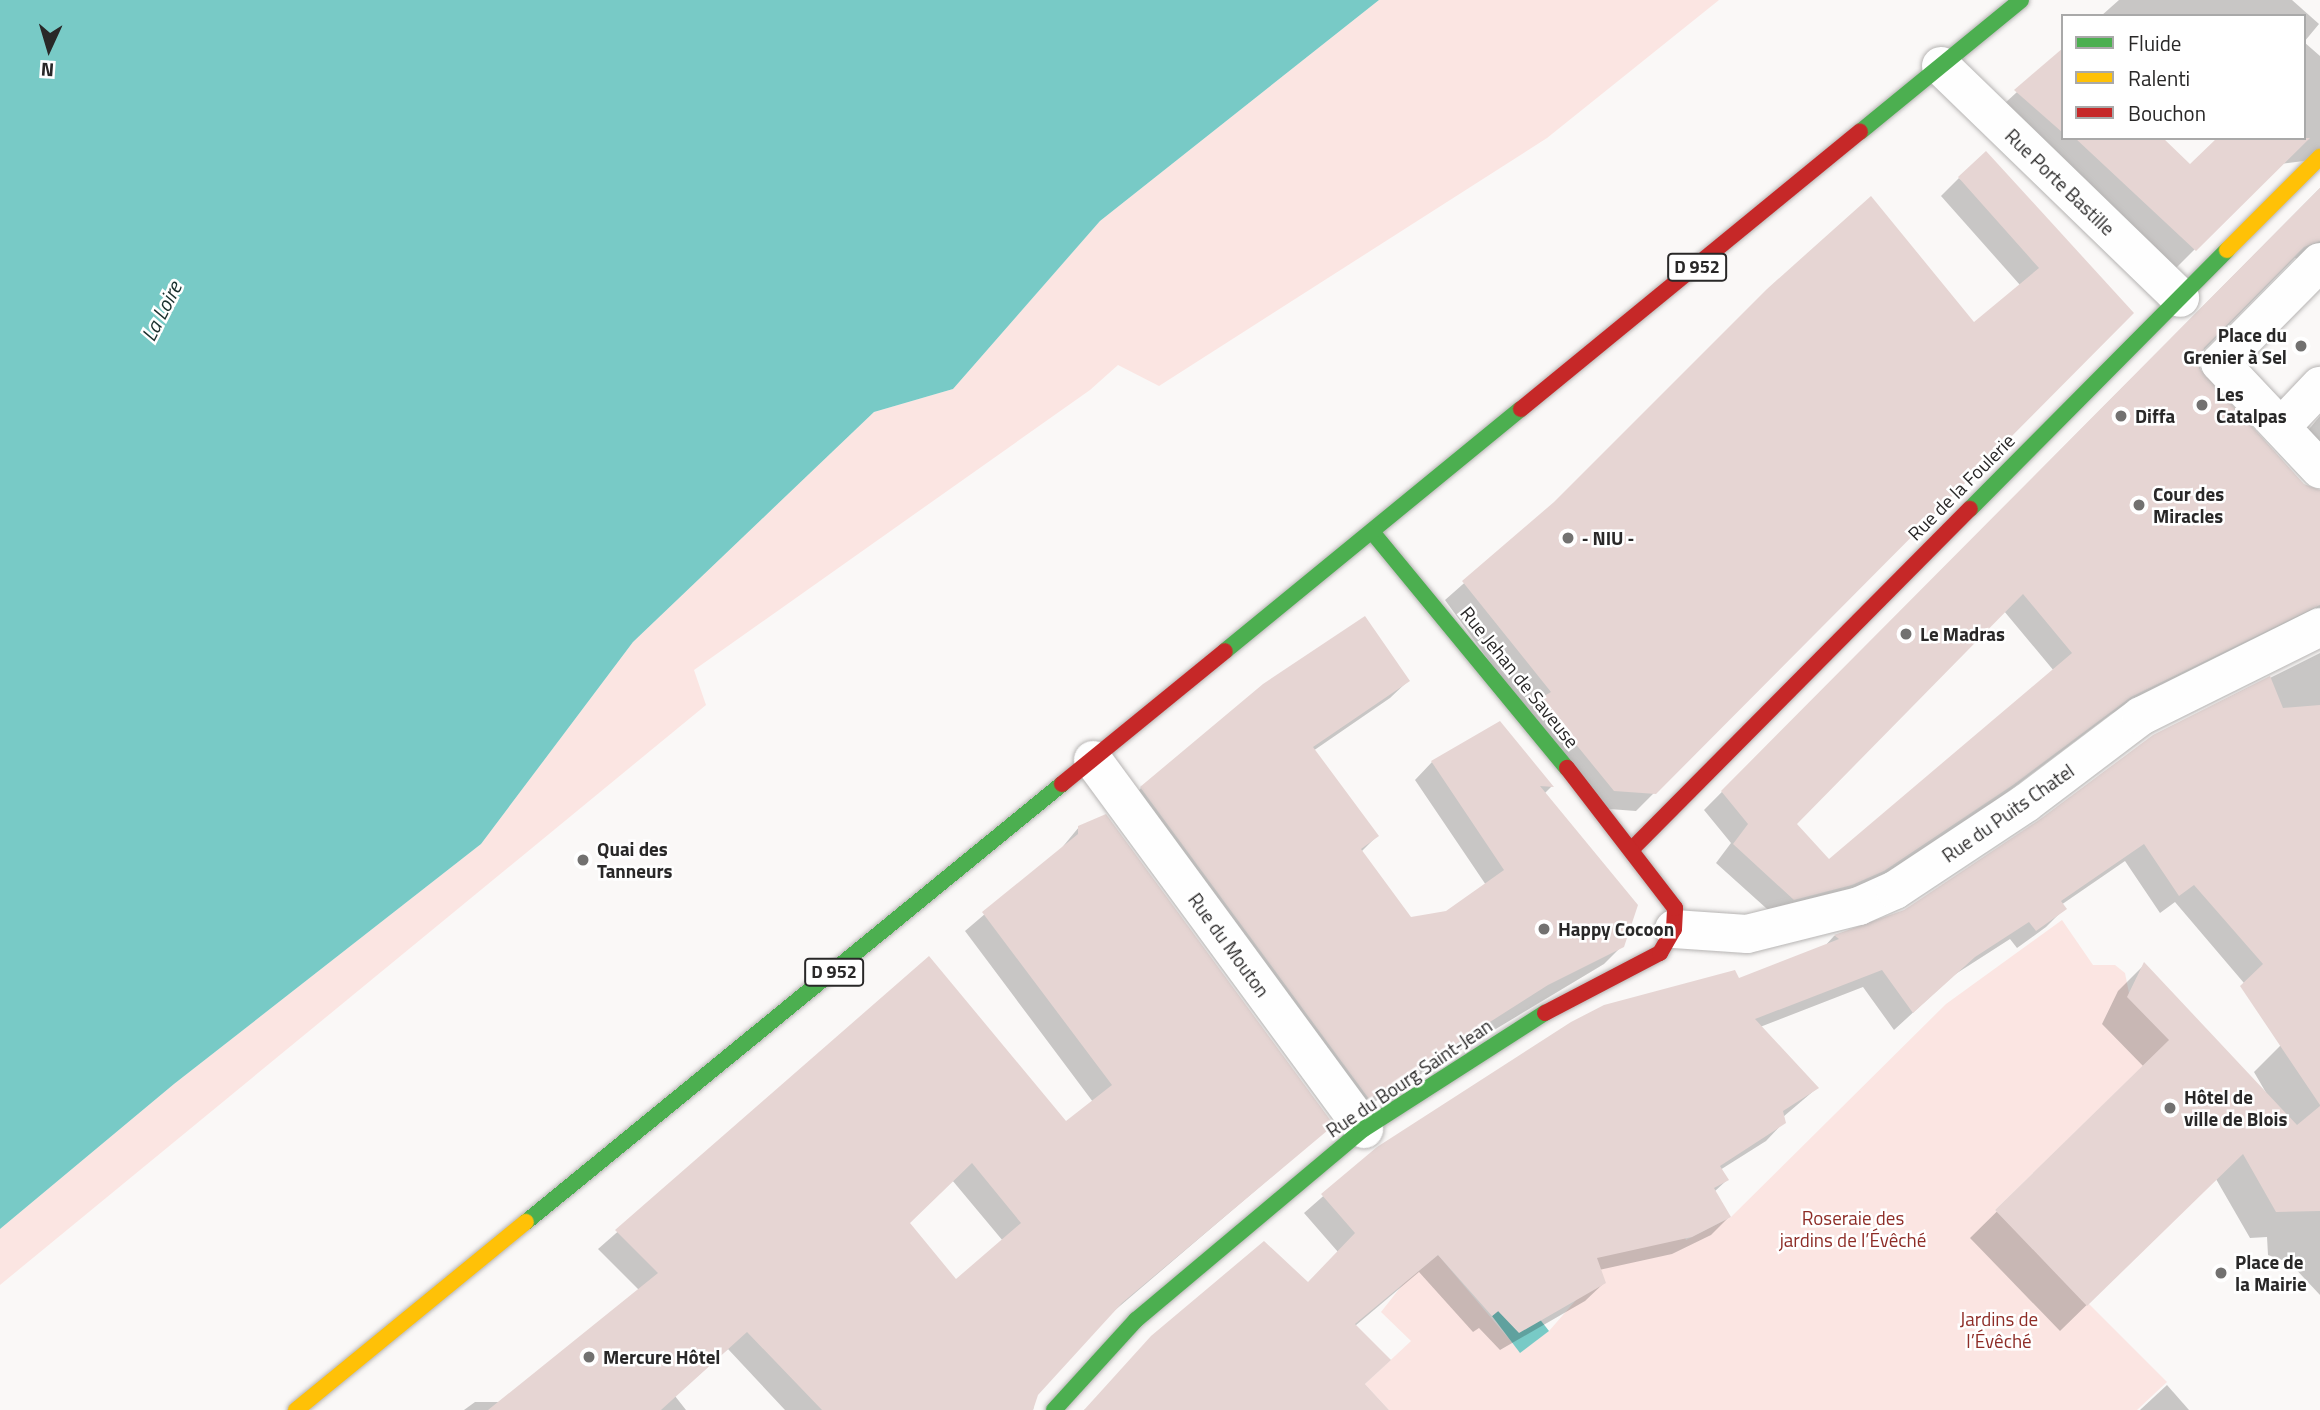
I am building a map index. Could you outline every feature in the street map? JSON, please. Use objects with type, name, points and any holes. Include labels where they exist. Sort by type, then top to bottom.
[{"type":"street","name":"D 952","points":[[296,1410],[1373,533],[2021,0]]},
{"type":"street","name":"Rue Porte Bastille","points":[[1941,66],[2180,298]]},
{"type":"street","name":"Rue de la Foulerie","points":[[1633,848],[2320,157]]},
{"type":"street","points":[[2320,262],[2220,363],[2320,469]]},
{"type":"street","points":[[2281,427],[2320,386]]},
{"type":"street","name":"Rue Jehan de Saveuse","points":[[1373,533],[1633,848]]},
{"type":"street","name":"Rue du Puits Chatel","points":[[1674,929],[1747,934],[1859,906],[1895,890],[2026,803],[2141,716],[2320,626]]},
{"type":"street","name":"Rue du Mouton","points":[[1093,760],[1364,1129]]},
{"type":"street","points":[[1633,848],[1675,908],[1674,929]]},
{"type":"street","name":"Rue du Bourg Saint-Jean","points":[[1054,1410],[1136,1320],[1364,1129],[1560,1003],[1660,953],[1674,929]]},
{"type":"green space","points":[[1379,0],[1719,0],[1547,138],[1159,386],[1118,365],[1090,390],[694,670],[706,705],[0,1285],[0,1229],[174,1084],[481,844],[633,642],[874,412],[953,389],[1100,221]]},
{"type":"green space","name":"Roseraie des jardins de l’Évêché","points":[[2062,920],[2093,965],[2115,965],[2125,973],[2129,993],[2201,1024],[2151,1058],[1995,1210],[2167,1382],[2137,1410],[1389,1410],[1365,1384],[1411,1341],[1381,1312],[1403,1284],[1438,1255],[1520,1352],[1549,1331],[1576,1300],[1594,1252],[1683,1232],[1686,1240],[1731,1217],[1946,1004]]},
{"type":"water","name":"La Loire","points":[[0,0],[1379,0],[1100,221],[953,389],[874,412],[633,642],[481,844],[174,1084],[0,1229]]},
{"type":"water","points":[[1520,1294],[1549,1331],[1520,1353],[1492,1316]]},
{"type":"building","points":[[2061,50],[2061,131],[2014,90]]},
{"type":"building","points":[[2310,138],[2196,251],[2077,140],[2165,140],[2190,164],[2215,140]]},
{"type":"building","points":[[1986,151],[2134,313],[1656,794],[1614,791],[1539,699],[1551,692],[1462,581],[1554,502],[1767,289],[1871,196],[1974,322],[2039,268],[1958,177]]},
{"type":"building","points":[[2320,188],[2320,241],[2304,247],[2204,348],[2199,368],[2304,484],[2320,490],[2320,605],[2131,697],[2013,785],[1884,871],[1852,885],[1794,900],[1733,844],[1748,824],[1721,791]],"holes":[[[2023,594],[2072,653],[1829,859],[1797,824]]]},
{"type":"building","points":[[1365,616],[1410,681],[1313,747],[1379,836],[1361,849],[1411,917],[1446,911],[1504,870],[1431,761],[1500,721],[1554,787],[1540,786],[1638,905],[1624,947],[1548,985],[1369,1099],[1140,787],[1263,684]]},
{"type":"building","points":[[2270,676],[2283,708],[2320,705],[2320,1105],[2240,986],[2263,964],[2194,885],[2179,896],[2144,844],[2061,901],[2067,909],[2036,931],[2029,922],[1975,957],[1913,1013],[1882,970],[1755,1019],[1819,1088],[1783,1111],[1786,1123],[1720,1166],[1729,1180],[1714,1188],[1731,1217],[1692,1237],[1597,1258],[1606,1283],[1519,1333],[1498,1311],[1492,1316],[1438,1255],[1355,1324],[1391,1360],[1365,1384],[1389,1410],[1084,1410],[1151,1336],[1264,1241],[1308,1282],[1355,1233],[1321,1194],[1377,1147],[1571,1022],[1604,1005],[1735,970],[1739,978],[1839,939],[1834,935],[1904,910],[2039,820],[2153,735]]},
{"type":"building","points":[[1106,814],[1334,1125],[1122,1303],[1038,1395],[1033,1410],[822,1410],[747,1332],[661,1410],[488,1410],[658,1273],[615,1230],[929,956],[1066,1121],[1112,1085],[982,912],[1078,834],[1078,826]],"holes":[[[972,1163],[1021,1223],[956,1279],[910,1223]]]},
{"type":"building","name":"Hôtel de ville de Blois","points":[[2144,962],[2297,1125],[2320,1106],[2320,1211],[2276,1212],[2243,1154],[2087,1306],[1995,1210],[2169,1040],[2127,997]]},
{"type":"traffic: fast","points":[[1860,132],[2021,0]]},
{"type":"traffic: fast","points":[[1970,509],[2227,250]]},
{"type":"traffic: fast","points":[[1225,651],[1521,409]]},
{"type":"traffic: fast","points":[[1373,533],[1567,768]]},
{"type":"traffic: fast","points":[[526,1222],[1062,784]]},
{"type":"traffic: fast","points":[[1054,1410],[1136,1320],[1364,1129],[1545,1013]]},
{"type":"traffic: slow","points":[[2227,250],[2320,157]]},
{"type":"traffic: slow","points":[[296,1410],[526,1222]]},
{"type":"traffic: jam","points":[[1521,409],[1860,132]]},
{"type":"traffic: jam","points":[[1633,848],[1970,509]]},
{"type":"traffic: jam","points":[[1062,784],[1225,651]]},
{"type":"traffic: jam","points":[[1545,1013],[1660,953],[1674,929],[1675,908],[1567,768]]},
{"type":"place","name":"Place du Grenier à Sel","points":[[2301,346]]},
{"type":"place","name":"Les Catalpas","points":[[2202,405]]},
{"type":"place","name":"Diffa","points":[[2121,416]]},
{"type":"place","name":"Cour des Miracles","points":[[2139,505]]},
{"type":"place","name":"‑ NIU ‑","points":[[1568,538]]},
{"type":"place","name":"Le Madras","points":[[1906,634]]},
{"type":"place","name":"Quai des Tanneurs","points":[[583,860]]},
{"type":"place","name":"Happy Cocoon","points":[[1544,929]]},
{"type":"place","name":"Hôtel de ville de Blois","points":[[2170,1108]]},
{"type":"place","name":"Place de la Mairie","points":[[2221,1273]]},
{"type":"place","name":"Mercure Hôtel","points":[[589,1357]]},
{"type":"park label","name":"Jardins de l’Évêché","points":[[1999,1330]]}]
